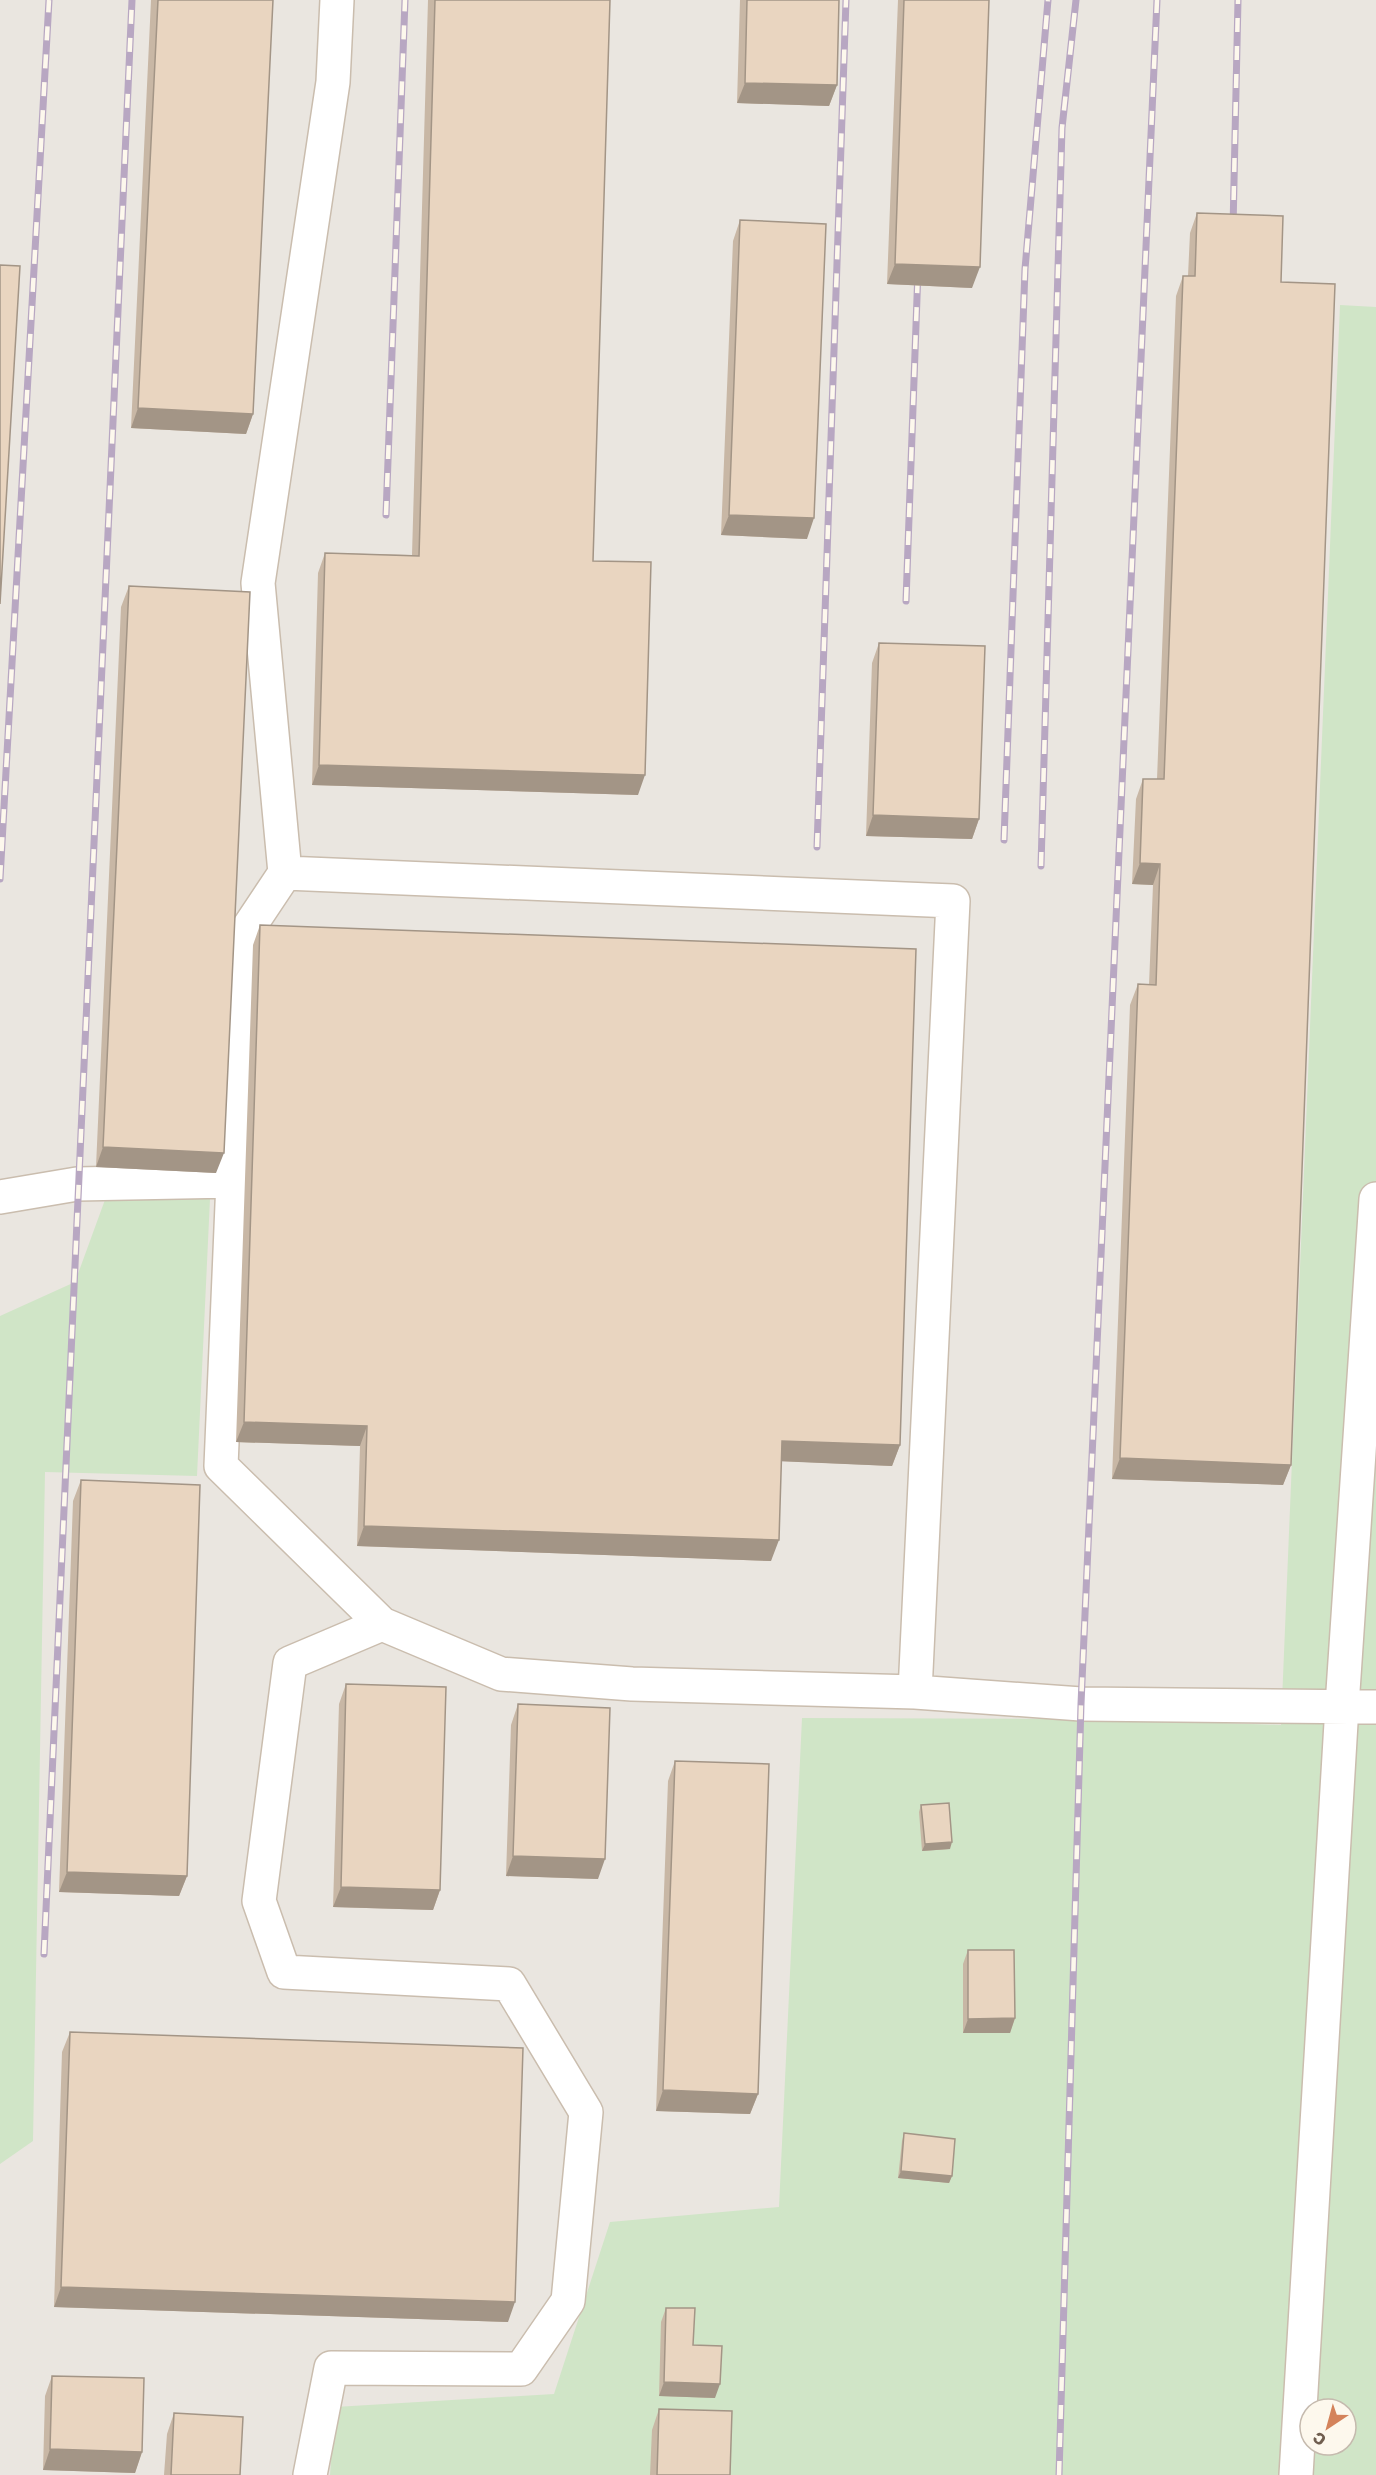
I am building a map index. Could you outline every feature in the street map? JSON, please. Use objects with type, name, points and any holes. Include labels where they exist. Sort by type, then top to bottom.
[{"type":"lane","points":[[337,0],[333,82],[258,583],[285,873],[247,930],[233,1180],[221,1466],[382,1624],[501,1674],[632,1684],[915,1692],[1081,1704],[1376,1707]]},
{"type":"lane","points":[[285,873],[953,901],[915,1692]]},
{"type":"lane","points":[[0,1197],[77,1184],[233,1180]]},
{"type":"lane","points":[[1296,2475],[1342,1706],[1376,1199]]},
{"type":"lane","points":[[310,2475],[331,2368],[521,2369],[568,2301],[586,2112],[509,1984],[284,1972],[259,1901],[290,1664],[382,1624]]},
{"type":"shaded area","points":[[0,0],[1376,0],[1376,2475],[0,2475]]},
{"type":"green space","points":[[1340,305],[1376,307],[1376,2475],[330,2475],[335,2407],[554,2394],[610,2222],[779,2207],[802,1718],[1107,1719],[1281,1725]]},
{"type":"green space","points":[[106,1197],[210,1199],[197,1476],[45,1472],[33,2141],[0,2164],[0,1316],[75,1282]]},
{"type":"building","points":[[158,0],[273,0],[253,414],[138,408]]},
{"type":"building","points":[[435,0],[610,0],[593,561],[651,562],[645,775],[319,765],[325,553],[419,556]]},
{"type":"building","points":[[747,0],[839,0],[837,85],[745,83]]},
{"type":"building","points":[[904,0],[989,0],[980,267],[895,264]]},
{"type":"building","points":[[1197,213],[1283,216],[1281,282],[1335,284],[1291,1465],[1120,1458],[1138,984],[1156,985],[1160,864],[1140,863],[1143,779],[1164,779],[1183,276],[1195,276]]},
{"type":"building","points":[[740,220],[826,224],[814,518],[729,515]]},
{"type":"building","points":[[0,265],[20,266],[0,604]]},
{"type":"building","points":[[129,586],[250,592],[224,1153],[103,1147]]},
{"type":"building","points":[[879,643],[985,646],[979,819],[873,815]]},
{"type":"building","points":[[260,925],[916,949],[900,1445],[782,1441],[779,1540],[364,1526],[367,1426],[244,1422]]},
{"type":"building","points":[[81,1480],[200,1485],[187,1876],[67,1872]]},
{"type":"building","points":[[346,1684],[446,1687],[440,1890],[341,1887]]},
{"type":"building","points":[[518,1704],[610,1708],[605,1859],[513,1856]]},
{"type":"building","points":[[675,1761],[769,1764],[758,2094],[663,2090]]},
{"type":"building","points":[[949,1803],[952,1842],[925,1844],[921,1805]]},
{"type":"building","points":[[968,1950],[1014,1950],[1015,2018],[968,2019]]},
{"type":"building","points":[[70,2032],[523,2048],[515,2302],[61,2287]]},
{"type":"building","points":[[904,2133],[955,2139],[952,2176],[901,2171]]},
{"type":"building","points":[[666,2308],[695,2308],[693,2345],[722,2346],[720,2384],[664,2382]]},
{"type":"building","points":[[52,2376],[144,2378],[142,2452],[50,2449]]},
{"type":"building","points":[[659,2409],[732,2411],[730,2475],[657,2475]]},
{"type":"building","points":[[174,2413],[243,2417],[240,2475],[171,2475]]},
{"type":"railway","points":[[0,879],[49,0]]},
{"type":"railway","points":[[44,1954],[132,0]]},
{"type":"railway","points":[[386,515],[405,0]]},
{"type":"railway","points":[[817,847],[846,0]]},
{"type":"railway","points":[[1004,840],[1025,269],[1048,0]]},
{"type":"railway","points":[[1041,866],[1062,128],[1076,0]]},
{"type":"railway","points":[[1059,2475],[1081,1704],[1157,0]]},
{"type":"railway","points":[[1233,228],[1238,0]]},
{"type":"railway","points":[[906,601],[918,270]]}]
